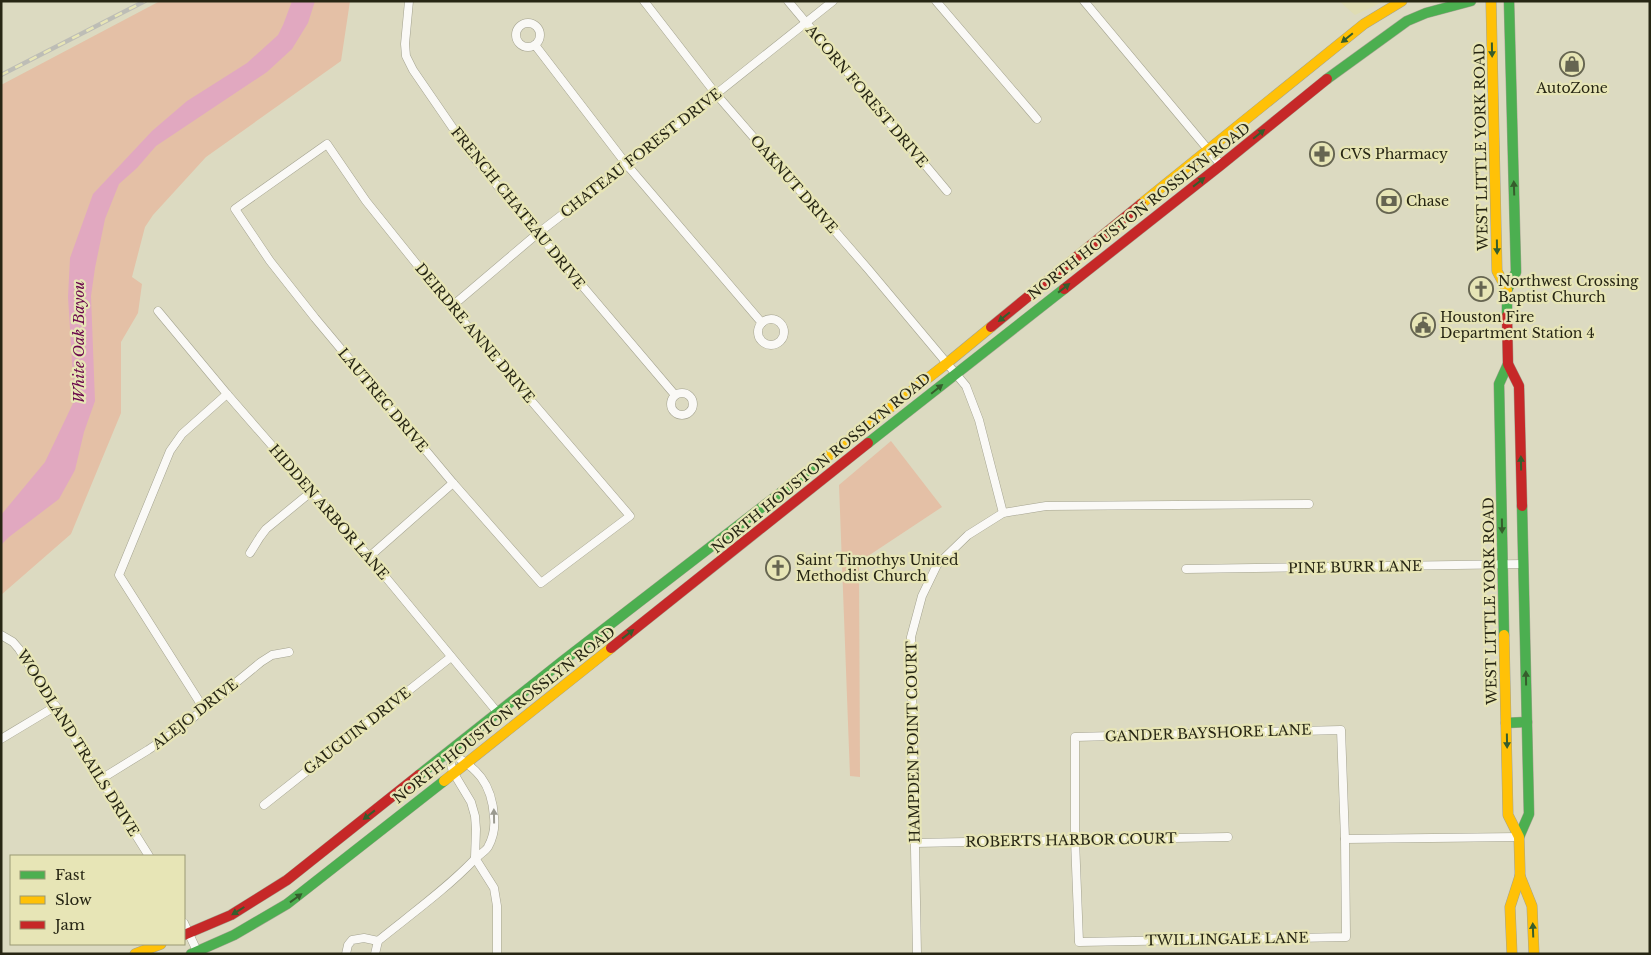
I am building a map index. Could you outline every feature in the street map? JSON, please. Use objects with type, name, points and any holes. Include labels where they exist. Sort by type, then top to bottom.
[{"type":"main road","name":"NORTH HOUSTON ROSSLYN ROAD","points":[[194,953],[238,933],[272,914],[334,868],[1339,70],[1402,1]]},
{"type":"main road","name":"NORTH HOUSTON ROSSLYN ROAD","points":[[186,934],[231,916],[287,880],[564,660],[946,364],[1208,149],[1371,33],[1391,31],[1413,18],[1448,6],[1471,1]]},
{"type":"main road","name":"WEST LITTLE YORK ROAD","points":[[1491,1],[1497,271],[1507,290],[1508,364],[1518,386],[1527,722],[1529,814],[1519,837],[1520,876],[1510,907],[1512,954]]},
{"type":"main road","name":"WEST LITTLE YORK ROAD","points":[[1507,290],[1516,272],[1508,1]]},
{"type":"main road","points":[[1496,220],[1515,218]]},
{"type":"main road","points":[[1090,247],[1099,260]]},
{"type":"main road","name":"WEST LITTLE YORK ROAD","points":[[1508,364],[1499,384],[1508,815],[1519,837]]},
{"type":"main road","points":[[818,462],[826,476]]},
{"type":"main road","points":[[710,546],[721,561]]},
{"type":"main road","points":[[666,581],[672,599]]},
{"type":"main road","points":[[564,660],[576,675]]},
{"type":"main road","points":[[1506,723],[1527,722]]},
{"type":"main road","points":[[321,853],[334,868]]},
{"type":"main road","name":"WEST LITTLE YORK ROAD","points":[[1520,876],[1532,906],[1534,954]]},
{"type":"main road","points":[[135,954],[158,945]]},
{"type":"street","name":"FRENCH CHATEAU DRIVE","points":[[409,1],[405,44],[406,56],[413,70],[470,153],[675,395]]},
{"type":"street","name":"OAKNUT DRIVE","points":[[644,1],[716,94],[966,386],[979,420],[1003,513]]},
{"type":"street","name":"ACORN FOREST DRIVE","points":[[788,1],[947,191]]},
{"type":"street","name":"CHATEAU FOREST DRIVE","points":[[451,307],[537,234],[833,1]]},
{"type":"street","points":[[936,1],[1037,119]]},
{"type":"street","points":[[1084,1],[1221,165]]},
{"type":"street","points":[[534,45],[627,165],[762,323]]},
{"type":"street","name":"DEIRDRE ANNE DRIVE","points":[[327,144],[366,201],[451,307],[630,516]]},
{"type":"street","name":"LAUTREC DRIVE","points":[[327,144],[235,208],[270,261],[315,318],[453,483],[541,584],[630,516]]},
{"type":"street","name":"HIDDEN ARBOR LANE","points":[[158,311],[311,492],[369,557],[498,713]]},
{"type":"street","points":[[204,709],[120,575],[170,451],[182,434],[227,394]]},
{"type":"street","points":[[369,557],[453,483]]},
{"type":"street","points":[[250,553],[266,529],[311,492]]},
{"type":"street","name":"HAMPDEN POINT COURT","points":[[917,954],[911,637],[922,596],[937,565],[968,535],[1003,513],[1046,506],[1309,504]]},
{"type":"street","name":"PINE BURR LANE","points":[[1186,569],[1523,564]]},
{"type":"street","name":"WOODLAND TRAILS DRIVE","points":[[1,635],[13,642],[19,649],[148,855]]},
{"type":"street","name":"ALEJO DRIVE","points":[[101,779],[148,750],[204,709],[261,662],[272,656],[289,652]]},
{"type":"street","name":"GAUGUIN DRIVE","points":[[264,805],[451,657]]},
{"type":"street","points":[[1,739],[56,706]]},
{"type":"street","name":"GANDER BAYSHORE LANE","points":[[1075,840],[1075,737],[1341,730],[1346,839]]},
{"type":"street","points":[[375,954],[378,942],[463,872],[475,858],[488,848],[492,837],[495,822],[494,803],[490,790],[466,762],[448,752]]},
{"type":"street","points":[[448,752],[454,772],[471,802],[475,816],[475,858],[494,888],[497,906],[497,954]]},
{"type":"street","name":"ROBERTS HARBOR COURT","points":[[915,843],[1228,837]]},
{"type":"street","points":[[1346,839],[1519,837]]},
{"type":"street","name":"TWILLINGALE LANE","points":[[1075,840],[1079,942],[1346,937],[1346,839]]},
{"type":"street","points":[[186,934],[194,953]]},
{"type":"street","points":[[346,954],[348,945],[352,940],[364,938],[378,942]]},
{"type":"shaded area","points":[[160,1],[350,1],[341,61],[206,157],[153,215],[145,227],[132,277],[142,284],[138,313],[121,342],[121,413],[71,534],[1,595],[1,85]]},
{"type":"shaded area","points":[[1339,1],[1385,1],[1355,15]]},
{"type":"shaded area","points":[[891,441],[942,507],[859,562],[860,777],[850,776],[839,485]]},
{"type":"water","name":"White Oak Bayou","points":[[292,1],[315,1],[308,23],[292,49],[267,72],[156,146],[137,168],[119,184],[105,219],[95,268],[91,296],[95,401],[84,432],[75,470],[59,499],[1,545],[1,515],[45,462],[76,397],[68,297],[70,258],[93,194],[152,131],[187,101],[247,63],[278,35]]},
{"type":"railway","points":[[1,75],[145,1]]},
{"type":"traffic: fast","points":[[1327,79],[1407,21],[1426,13],[1471,1]]},
{"type":"traffic: fast","points":[[1507,316],[1507,290],[1516,272],[1509,1]]},
{"type":"traffic: fast","points":[[868,443],[1064,289]]},
{"type":"traffic: fast","points":[[1504,635],[1499,384],[1508,364]]},
{"type":"traffic: fast","points":[[419,775],[564,660],[823,460]]},
{"type":"traffic: fast","points":[[1519,837],[1529,814],[1522,506]]},
{"type":"traffic: fast","points":[[1506,723],[1527,722]]},
{"type":"traffic: fast","points":[[191,954],[234,935],[287,904],[444,781]]},
{"type":"traffic: slow","points":[[1141,204],[1364,24],[1402,1]]},
{"type":"traffic: slow","points":[[1491,1],[1497,271],[1507,290]]},
{"type":"traffic: slow","points":[[823,460],[991,327]]},
{"type":"traffic: slow","points":[[1504,635],[1508,815],[1519,837],[1520,871],[1510,907],[1512,954]]},
{"type":"traffic: slow","points":[[444,781],[611,648]]},
{"type":"traffic: slow","points":[[1520,876],[1532,906],[1534,954]]},
{"type":"traffic: slow","points":[[135,954],[158,945]]},
{"type":"traffic: jam","points":[[1064,289],[1327,79]]},
{"type":"traffic: jam","points":[[991,327],[1141,204]]},
{"type":"traffic: jam","points":[[1507,316],[1508,364],[1519,386],[1522,506]]},
{"type":"traffic: jam","points":[[611,648],[868,443]]},
{"type":"traffic: jam","points":[[185,935],[231,915],[287,880],[419,775]]},
{"type":"place","name":"AutoZone","points":[[1572,64]]},
{"type":"place","name":"CVS Pharmacy","points":[[1322,154]]},
{"type":"place","name":"Chase","points":[[1389,201]]},
{"type":"place","name":"Northwest Crossing Baptist Church","points":[[1481,289]]},
{"type":"place","name":"Houston Fire Department Station 4","points":[[1423,325]]},
{"type":"place","name":"Saint Timothys United Methodist Church","points":[[778,568]]}]
